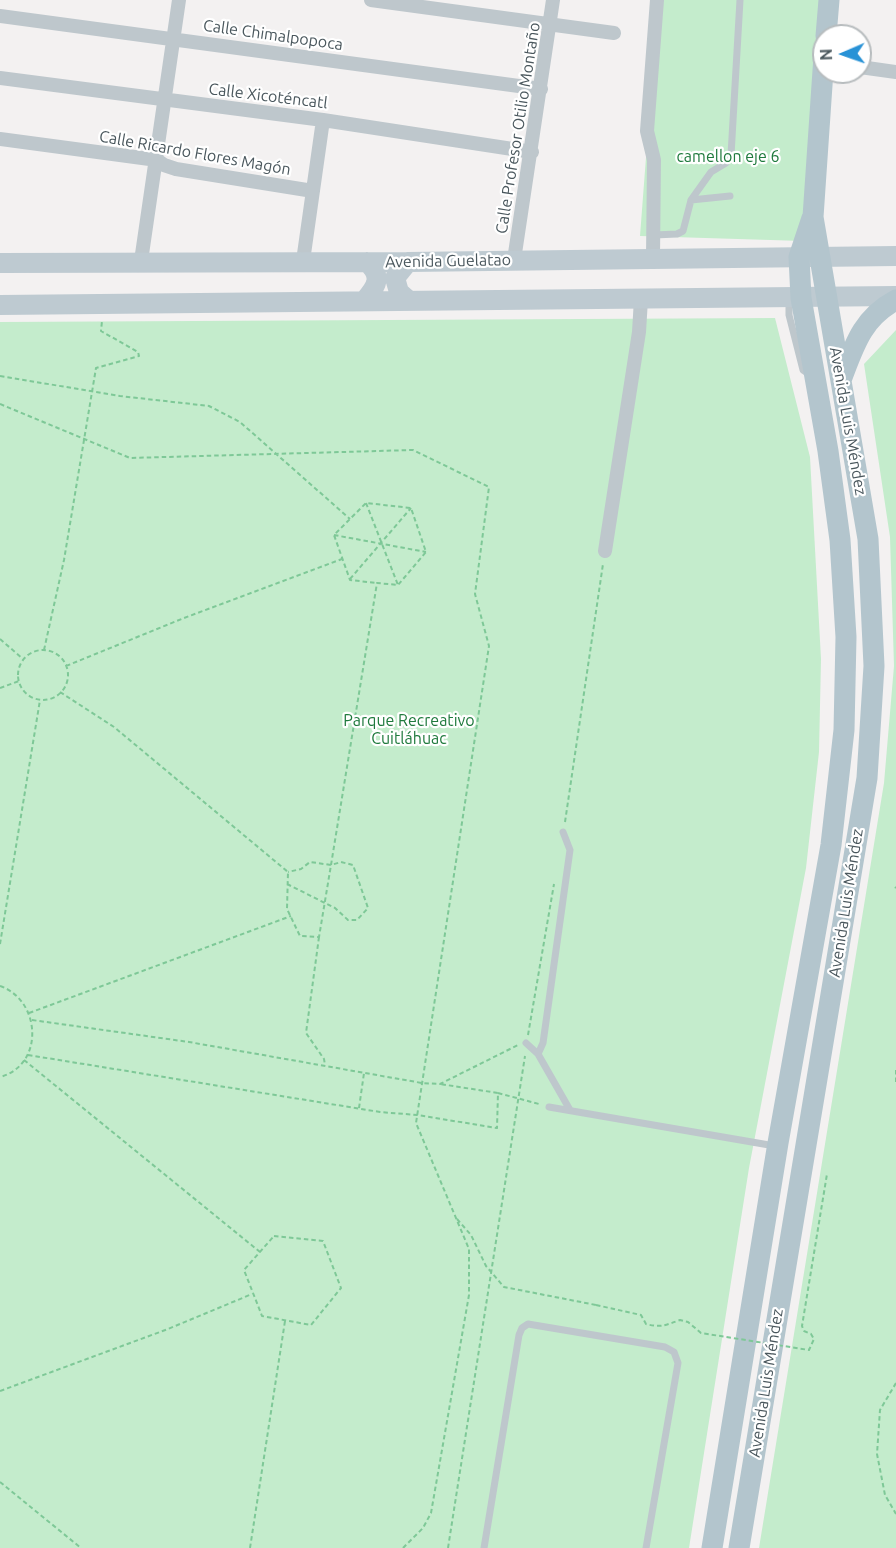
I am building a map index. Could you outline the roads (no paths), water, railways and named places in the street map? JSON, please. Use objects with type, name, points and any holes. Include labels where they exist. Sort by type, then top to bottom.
[{"type":"main road","points":[[827,24],[829,0]]},
{"type":"main road","points":[[809,256],[822,84]]},
{"type":"main road","name":"Avenida Luis Méndez","points":[[739,1548],[867,778],[874,666],[868,539],[825,297],[809,256]]},
{"type":"main road","name":"Avenida Luis Méndez","points":[[712,1548],[777,1146],[831,845],[844,730],[846,637],[840,540],[801,298],[809,256]]},
{"type":"main road","name":"Avenida Guelatao","points":[[0,263],[408,262],[653,257],[896,256]]},
{"type":"main road","points":[[365,300],[376,286],[378,278],[376,270],[367,262]]},
{"type":"main road","points":[[408,262],[395,278],[399,292],[408,300]]},
{"type":"main road","points":[[0,305],[365,300],[896,298]]},
{"type":"main road","points":[[841,381],[858,335],[865,324],[896,298]]},
{"type":"main road","points":[[796,1042],[822,1047]]},
{"type":"main road","points":[[784,1108],[811,1114]]},
{"type":"street","points":[[141,261],[179,0]]},
{"type":"street","points":[[371,0],[614,33]]},
{"type":"street","name":"Calle Profesor Otilio Montaño","points":[[514,260],[553,0]]},
{"type":"street","points":[[653,257],[654,160],[647,131],[657,0]]},
{"type":"street","name":"Calle Chimalpopoca","points":[[0,16],[541,89]]},
{"type":"street","points":[[872,69],[896,72]]},
{"type":"street","name":"Calle Xicoténcatl","points":[[0,78],[322,120],[532,152]]},
{"type":"street","points":[[303,261],[322,120]]},
{"type":"street","name":"Calle Ricardo Flores Magón","points":[[0,139],[157,160],[164,165],[176,168],[313,190]]},
{"type":"street","points":[[605,551],[639,332],[641,299]]},
{"type":"lane","points":[[654,235],[677,234],[683,231],[691,200],[711,172],[726,163],[731,155],[740,0]]},
{"type":"lane","points":[[691,200],[730,196]]},
{"type":"lane","points":[[538,1054],[543,1043],[570,850],[563,832]]},
{"type":"lane","points":[[526,1043],[538,1054],[570,1110]]},
{"type":"lane","points":[[549,1107],[777,1146]]},
{"type":"lane","points":[[484,1548],[519,1335],[522,1328],[528,1324],[665,1347],[674,1352],[678,1362],[646,1548]]},
{"type":"park label","name":"camellon eje 6","points":[[728,157]]},
{"type":"park label","name":"Parque Recreativo Cuitláhuac","points":[[409,730]]}]
